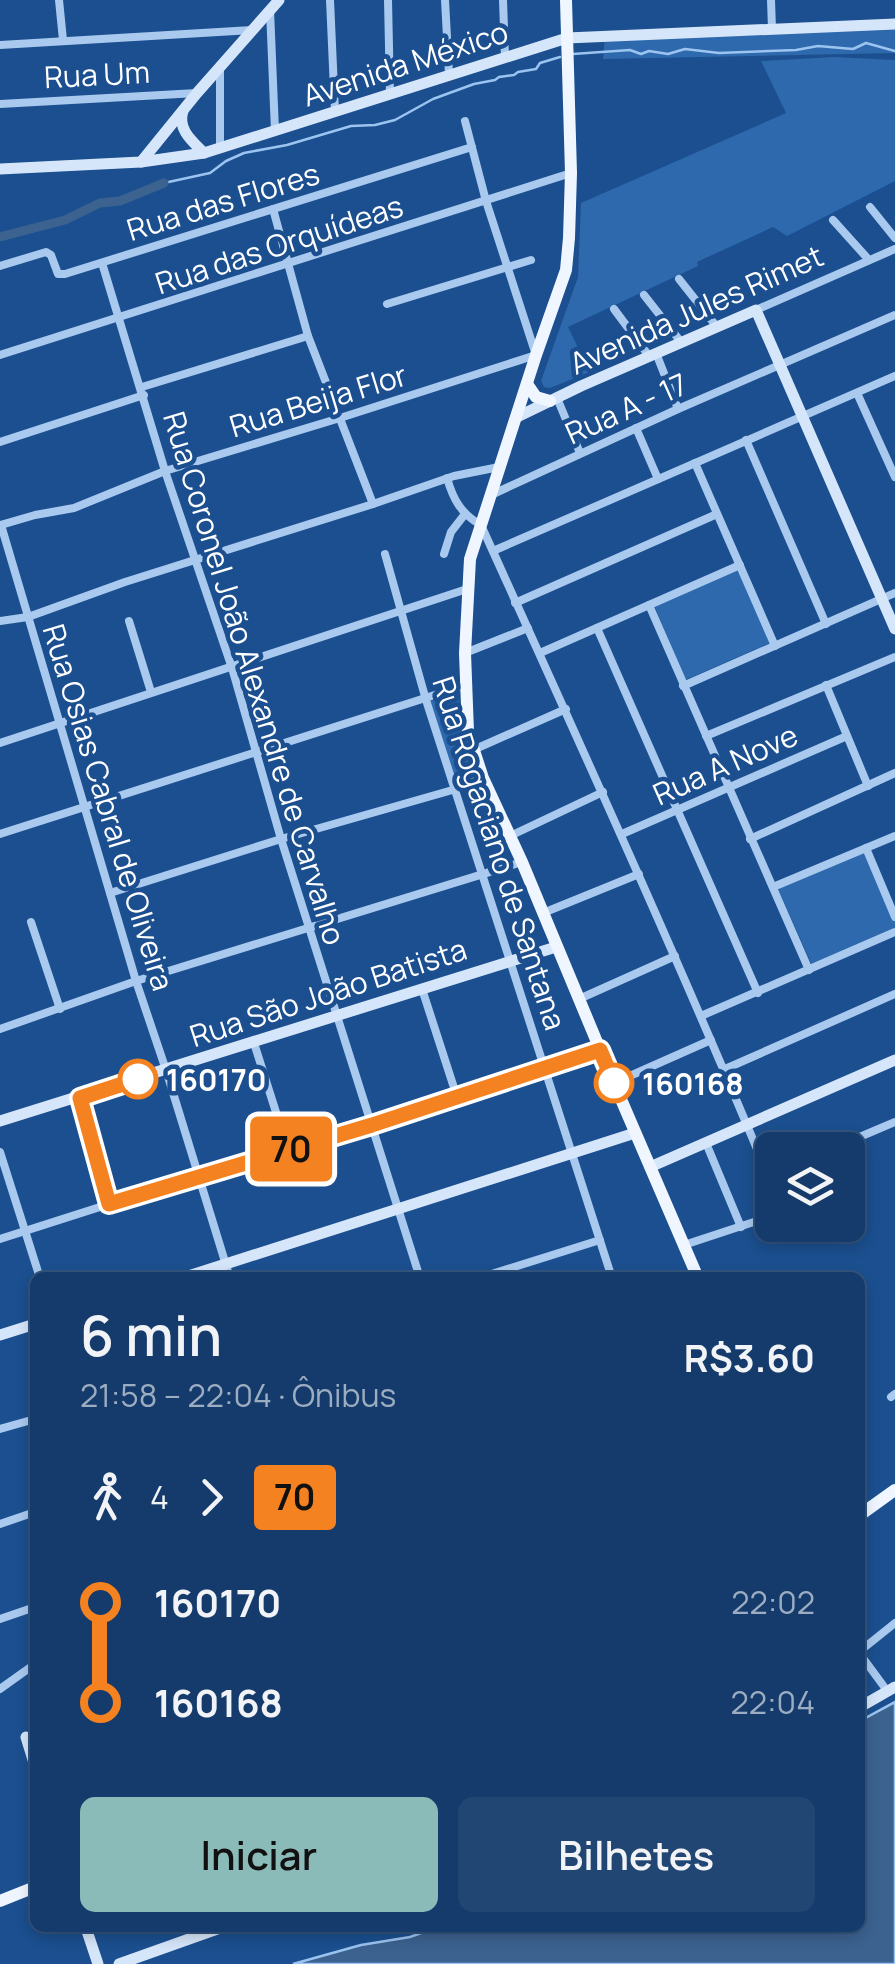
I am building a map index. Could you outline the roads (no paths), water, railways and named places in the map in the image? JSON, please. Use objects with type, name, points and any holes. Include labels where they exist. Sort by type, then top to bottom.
[{"type":"main road","points":[[566,0],[570,173],[566,270],[470,559],[465,653],[468,732],[483,778],[696,1272]]},
{"type":"main road","points":[[527,384],[536,397],[554,400]]},
{"type":"main road","points":[[865,1511],[895,1490]]},
{"type":"main road","points":[[0,1902],[30,1889]]},
{"type":"street","points":[[59,0],[63,40]]},
{"type":"street","points":[[330,0],[335,112]]},
{"type":"street","points":[[388,0],[390,94]]},
{"type":"street","points":[[446,0],[449,76]]},
{"type":"street","points":[[503,0],[505,58]]},
{"type":"street","points":[[771,0],[772,29]]},
{"type":"street","points":[[140,162],[274,5]]},
{"type":"street","points":[[274,5],[275,131]]},
{"type":"street","name":"Avenida México","points":[[0,170],[140,162],[204,153],[505,58],[567,43],[892,24]]},
{"type":"street","points":[[0,45],[252,30]]},
{"type":"street","points":[[220,66],[220,149]]},
{"type":"street","name":"Rua Um","points":[[0,104],[197,92]]},
{"type":"street","points":[[184,108],[184,130],[204,153]]},
{"type":"street","points":[[465,122],[486,202],[536,355]]},
{"type":"street","name":"Rua das Flores","points":[[0,266],[46,252],[60,275],[472,147]]},
{"type":"street","name":"Rua das Orquídeas","points":[[0,355],[570,173]]},
{"type":"street","points":[[870,207],[895,238]]},
{"type":"street","points":[[273,209],[308,336],[373,504]]},
{"type":"street","points":[[833,220],[869,260]]},
{"type":"street","name":"Avenida Jules Rimet","points":[[518,417],[652,354],[895,249]]},
{"type":"street","points":[[387,304],[530,260]]},
{"type":"street","name":"Rua Coronel João Alexandre de Carvalho","points":[[102,263],[418,1272]]},
{"type":"street","points":[[678,279],[717,327]]},
{"type":"street","points":[[644,295],[681,342]]},
{"type":"street","points":[[614,309],[652,354],[678,409]]},
{"type":"street","points":[[756,310],[895,629]]},
{"type":"street","name":"Rua A - 17","points":[[491,495],[895,315]]},
{"type":"street","points":[[0,442],[308,336]]},
{"type":"street","name":"Rua Beija Flor","points":[[1,525],[74,508],[166,471],[536,355]]},
{"type":"street","points":[[493,551],[895,376]]},
{"type":"street","points":[[857,392],[895,477]]},
{"type":"street","points":[[554,400],[580,453]]},
{"type":"street","points":[[636,428],[658,478]]},
{"type":"street","points":[[746,440],[826,624]]},
{"type":"street","points":[[695,463],[776,646]]},
{"type":"street","points":[[0,621],[28,617],[447,478],[499,466]]},
{"type":"street","points":[[447,478],[465,514],[481,525],[622,834],[755,1140]]},
{"type":"street","points":[[444,554],[451,532],[465,514]]},
{"type":"street","points":[[516,603],[717,514]]},
{"type":"street","name":"Rua Osias Cabral de Oliveira","points":[[1,525],[136,982],[228,1272]]},
{"type":"street","name":"Rua Rogaciano de Santana","points":[[386,554],[426,700],[610,1272]]},
{"type":"street","points":[[540,653],[740,564]]},
{"type":"street","points":[[0,742],[467,589]]},
{"type":"street","points":[[683,686],[895,593]]},
{"type":"street","points":[[649,605],[809,970]]},
{"type":"street","points":[[129,621],[152,692]]},
{"type":"street","points":[[465,653],[528,628]]},
{"type":"street","points":[[597,628],[758,993]]},
{"type":"street","points":[[706,736],[895,657]]},
{"type":"street","points":[[0,834],[466,685]]},
{"type":"street","points":[[826,685],[868,786]]},
{"type":"street","points":[[472,750],[566,709]]},
{"type":"street","name":"Rua A Nove","points":[[622,834],[846,736]]},
{"type":"street","points":[[750,839],[895,774]]},
{"type":"street","points":[[110,893],[483,778]]},
{"type":"street","points":[[510,836],[602,792]]},
{"type":"street","points":[[773,887],[895,836]]},
{"type":"street","points":[[866,848],[895,917]]},
{"type":"street","points":[[0,1029],[309,926],[522,862]]},
{"type":"street","points":[[543,913],[639,874]]},
{"type":"street","points":[[31,922],[60,1008]]},
{"type":"street","points":[[702,1016],[895,932]]},
{"type":"street","name":"Rua São João Batista","points":[[0,1122],[556,946]]},
{"type":"street","points":[[579,999],[675,956]]},
{"type":"street","points":[[422,989],[457,1098]]},
{"type":"street","points":[[725,1069],[895,994]]},
{"type":"street","points":[[614,1083],[711,1040]]},
{"type":"street","points":[[254,1043],[288,1150]]},
{"type":"street","points":[[0,1239],[372,1125],[600,1050]]},
{"type":"street","points":[[650,1167],[895,1060]]},
{"type":"street","points":[[80,1098],[109,1204]]},
{"type":"street","points":[[865,1136],[894,1125]]},
{"type":"street","points":[[201,1272],[635,1133]]},
{"type":"street","points":[[706,1142],[741,1226]]},
{"type":"street","points":[[0,1152],[38,1272]]},
{"type":"street","points":[[684,1244],[755,1222]]},
{"type":"street","points":[[498,1272],[600,1240]]},
{"type":"street","points":[[0,1335],[30,1326]]},
{"type":"street","points":[[0,1429],[30,1420]]},
{"type":"street","points":[[0,1524],[30,1514]]},
{"type":"street","points":[[0,1619],[30,1609]]},
{"type":"street","points":[[865,1648],[895,1623]]},
{"type":"street","points":[[865,1658],[891,1690],[865,1704]]},
{"type":"street","points":[[0,1689],[30,1668]]},
{"type":"street","points":[[26,1737],[30,1750]]},
{"type":"street","points":[[87,1932],[98,1964]]},
{"type":"street","points":[[119,1964],[209,1932]]},
{"type":"waterway","points":[[573,54],[630,50],[668,54],[685,49],[719,53],[818,46],[853,49],[866,43],[895,51]]},
{"type":"waterway","points":[[164,183],[210,173],[244,153],[351,126],[395,120],[433,99],[536,69],[540,63],[560,57]]},
{"type":"waterway","points":[[0,237],[65,220],[100,203],[120,201],[164,183]]},
{"type":"place","name":"160170","points":[[138,1079]]},
{"type":"place","name":"160168","points":[[614,1083]]}]
